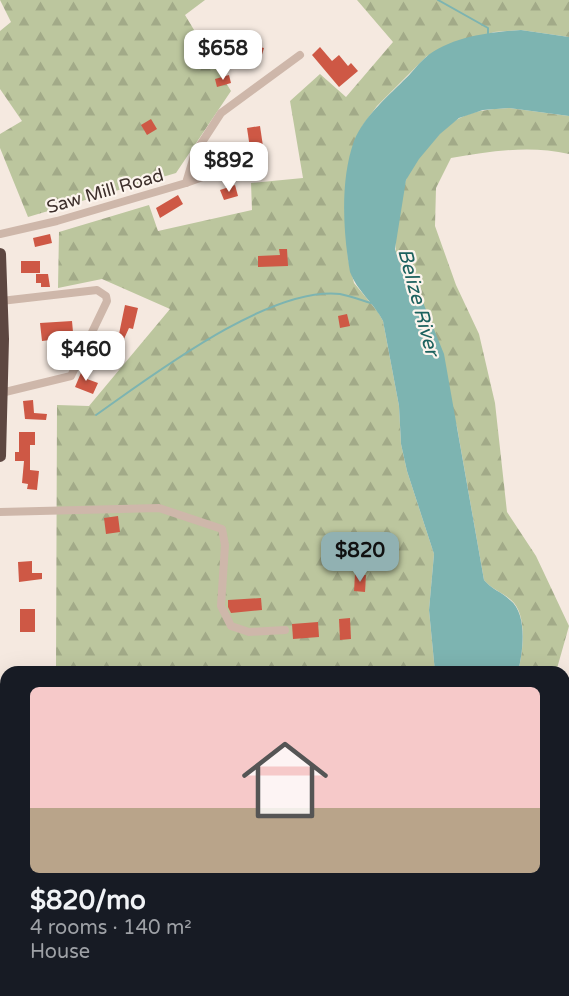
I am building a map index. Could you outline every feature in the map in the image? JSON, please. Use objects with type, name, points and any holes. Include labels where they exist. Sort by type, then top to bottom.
[{"type":"highway","points":[[0,254],[0,456]]},
{"type":"highway","points":[[0,735],[0,864]]},
{"type":"street","name":"Saw Mill Road","points":[[0,234],[57,221],[186,183],[195,153],[221,113],[300,55]]},
{"type":"street","points":[[186,183],[247,161]]},
{"type":"street","points":[[1,301],[97,290],[106,296],[107,301],[75,372],[70,376],[1,401]]},
{"type":"street","points":[[0,512],[159,508],[209,523],[222,529],[225,545],[221,606],[231,626],[249,632],[285,630]]},
{"type":"green space","points":[[0,0],[205,0],[185,15],[231,91],[176,173],[28,217],[0,148],[0,134],[22,121],[0,89],[0,31],[11,22]]},
{"type":"green space","points":[[357,0],[569,0],[569,37],[521,30],[494,32],[427,56],[377,106],[355,140],[345,192],[348,259],[354,283],[383,321],[399,406],[401,444],[407,471],[434,554],[429,610],[434,666],[56,666],[57,405],[89,406],[170,309],[102,279],[58,288],[59,232],[149,205],[158,231],[252,210],[251,183],[303,178],[290,101],[320,74],[346,97],[393,42]]},
{"type":"green space","points":[[509,108],[569,116],[569,154],[525,149],[451,158],[436,188],[435,226],[456,285],[479,334],[495,403],[507,512],[536,556],[569,626],[558,666],[519,666],[523,634],[520,614],[511,600],[484,580],[457,427],[416,289],[405,274],[396,250],[398,219],[409,172],[437,136],[453,122],[466,115],[490,109]]},
{"type":"water","name":"Belize River","points":[[521,30],[569,37],[569,116],[509,108],[483,110],[459,118],[440,134],[419,159],[406,180],[395,249],[402,269],[422,300],[444,354],[484,580],[516,606],[520,614],[523,634],[519,666],[434,666],[429,610],[434,554],[407,471],[401,444],[399,406],[383,321],[350,272],[344,223],[346,172],[354,141],[363,124],[425,58],[458,40],[496,32]]},
{"type":"building","points":[[246,44],[264,48],[261,58],[244,55]]},
{"type":"building","points":[[320,47],[332,61],[339,55],[348,66],[351,63],[358,71],[339,87],[312,55]]},
{"type":"building","points":[[220,50],[223,62],[213,64],[210,52]]},
{"type":"building","points":[[229,75],[231,83],[217,87],[215,79]]},
{"type":"building","points":[[151,119],[157,129],[147,135],[141,125]]},
{"type":"building","points":[[260,126],[264,153],[251,155],[247,128]]},
{"type":"building","points":[[235,185],[238,196],[224,200],[220,190]]},
{"type":"building","points":[[178,195],[183,204],[160,218],[156,208]]},
{"type":"building","points":[[50,234],[52,243],[35,247],[33,238]]},
{"type":"building","points":[[279,249],[287,249],[288,266],[258,267],[258,256],[280,255]]},
{"type":"building","points":[[21,261],[40,261],[40,273],[21,273]]},
{"type":"building","points":[[36,274],[48,274],[50,287],[41,287],[41,283],[36,283]]},
{"type":"building","points":[[125,305],[138,308],[133,329],[129,328],[118,352],[117,346],[109,342],[114,332],[119,334]]},
{"type":"building","points":[[347,314],[350,326],[340,328],[338,316]]},
{"type":"building","points":[[72,321],[73,332],[58,332],[59,339],[42,341],[40,323]]},
{"type":"building","points":[[83,368],[90,371],[87,379],[98,383],[93,394],[75,387]]},
{"type":"building","points":[[33,400],[34,413],[47,414],[46,420],[25,419],[23,401]]},
{"type":"building","points":[[19,432],[35,432],[35,445],[30,445],[30,470],[39,471],[37,490],[27,489],[28,484],[22,483],[24,461],[15,461],[15,452],[19,452]]},
{"type":"building","points":[[118,516],[120,532],[106,534],[104,518]]},
{"type":"building","points":[[32,561],[32,573],[42,573],[42,579],[19,582],[18,562]]},
{"type":"building","points":[[355,574],[366,575],[365,592],[354,591]]},
{"type":"building","points":[[261,598],[262,610],[231,613],[228,607],[228,600]]},
{"type":"building","points":[[20,609],[35,609],[35,632],[20,632]]},
{"type":"building","points":[[350,618],[351,639],[340,640],[339,619]]},
{"type":"building","points":[[318,622],[319,637],[293,639],[292,624]]},
{"type":"waterway","points":[[438,0],[488,28],[488,34]]},
{"type":"waterway","points":[[96,415],[213,336],[280,304],[311,295],[340,294],[371,303]]}]
